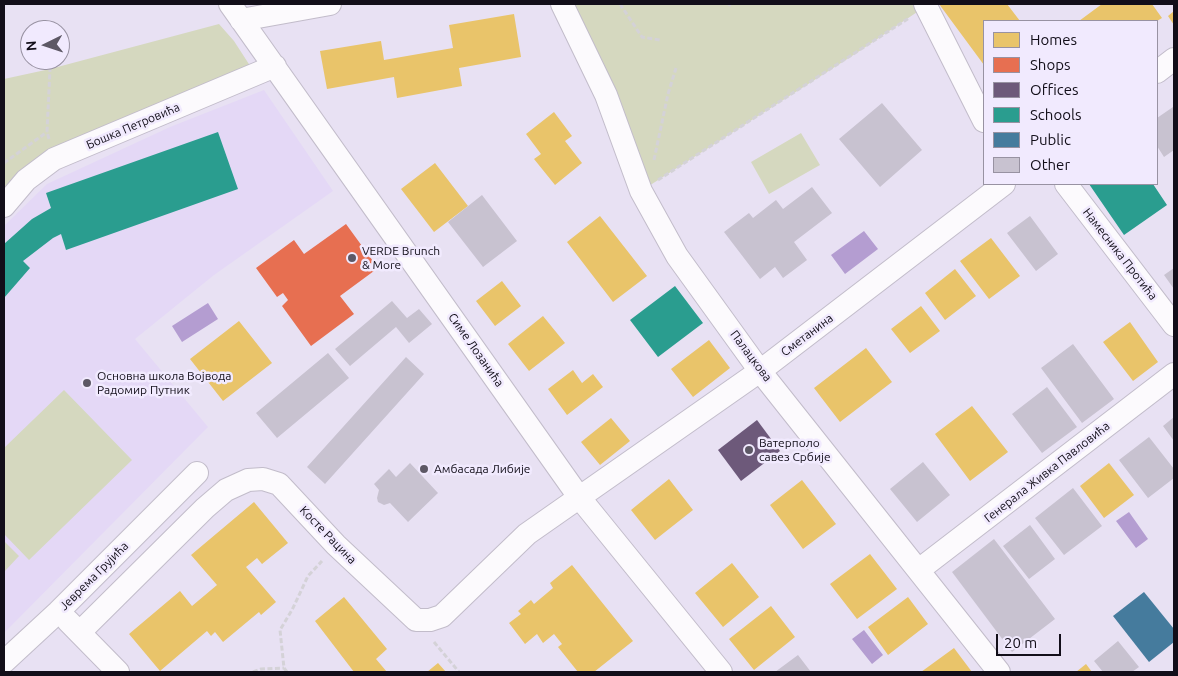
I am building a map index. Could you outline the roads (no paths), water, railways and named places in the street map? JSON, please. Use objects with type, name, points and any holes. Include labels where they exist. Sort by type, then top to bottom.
[{"type":"street","name":"Симе Лозанића","points":[[236,12],[330,4]]},
{"type":"street","name":"Палацкова","points":[[562,4],[606,95],[677,256],[760,371],[920,570],[999,672]]},
{"type":"street","points":[[925,5],[983,119]]},
{"type":"street","name":"Симе Лозанића","points":[[236,12],[579,497],[720,672]]},
{"type":"street","points":[[1158,71],[1174,59]]},
{"type":"street","name":"Бошка Петровића","points":[[4,206],[26,180],[54,159],[275,66]]},
{"type":"street","name":"Сметанина","points":[[579,497],[760,371],[1003,185]]},
{"type":"street","name":"Намесника Протића","points":[[1067,185],[1174,325]]},
{"type":"street","name":"Генерала Живка Павловића","points":[[920,570],[1174,374]]},
{"type":"street","name":"Косте Рацина","points":[[87,625],[205,508],[226,490],[248,480],[263,478],[279,484],[336,546],[416,620],[430,620],[442,616],[527,534],[579,497]]},
{"type":"street","name":"Јеврема Грујића","points":[[4,662],[58,612],[190,481]]},
{"type":"street","points":[[58,612],[87,625],[118,672]]},
{"type":"place","name":"VERDE Brunch & More","points":[[352,258]]},
{"type":"place","name":"Основна школа Војвода Радомир Путник","points":[[87,383]]},
{"type":"place","name":"Ватерполо савез Србије","points":[[749,450]]},
{"type":"place","name":"Амбасада Либије","points":[[424,469]]}]
